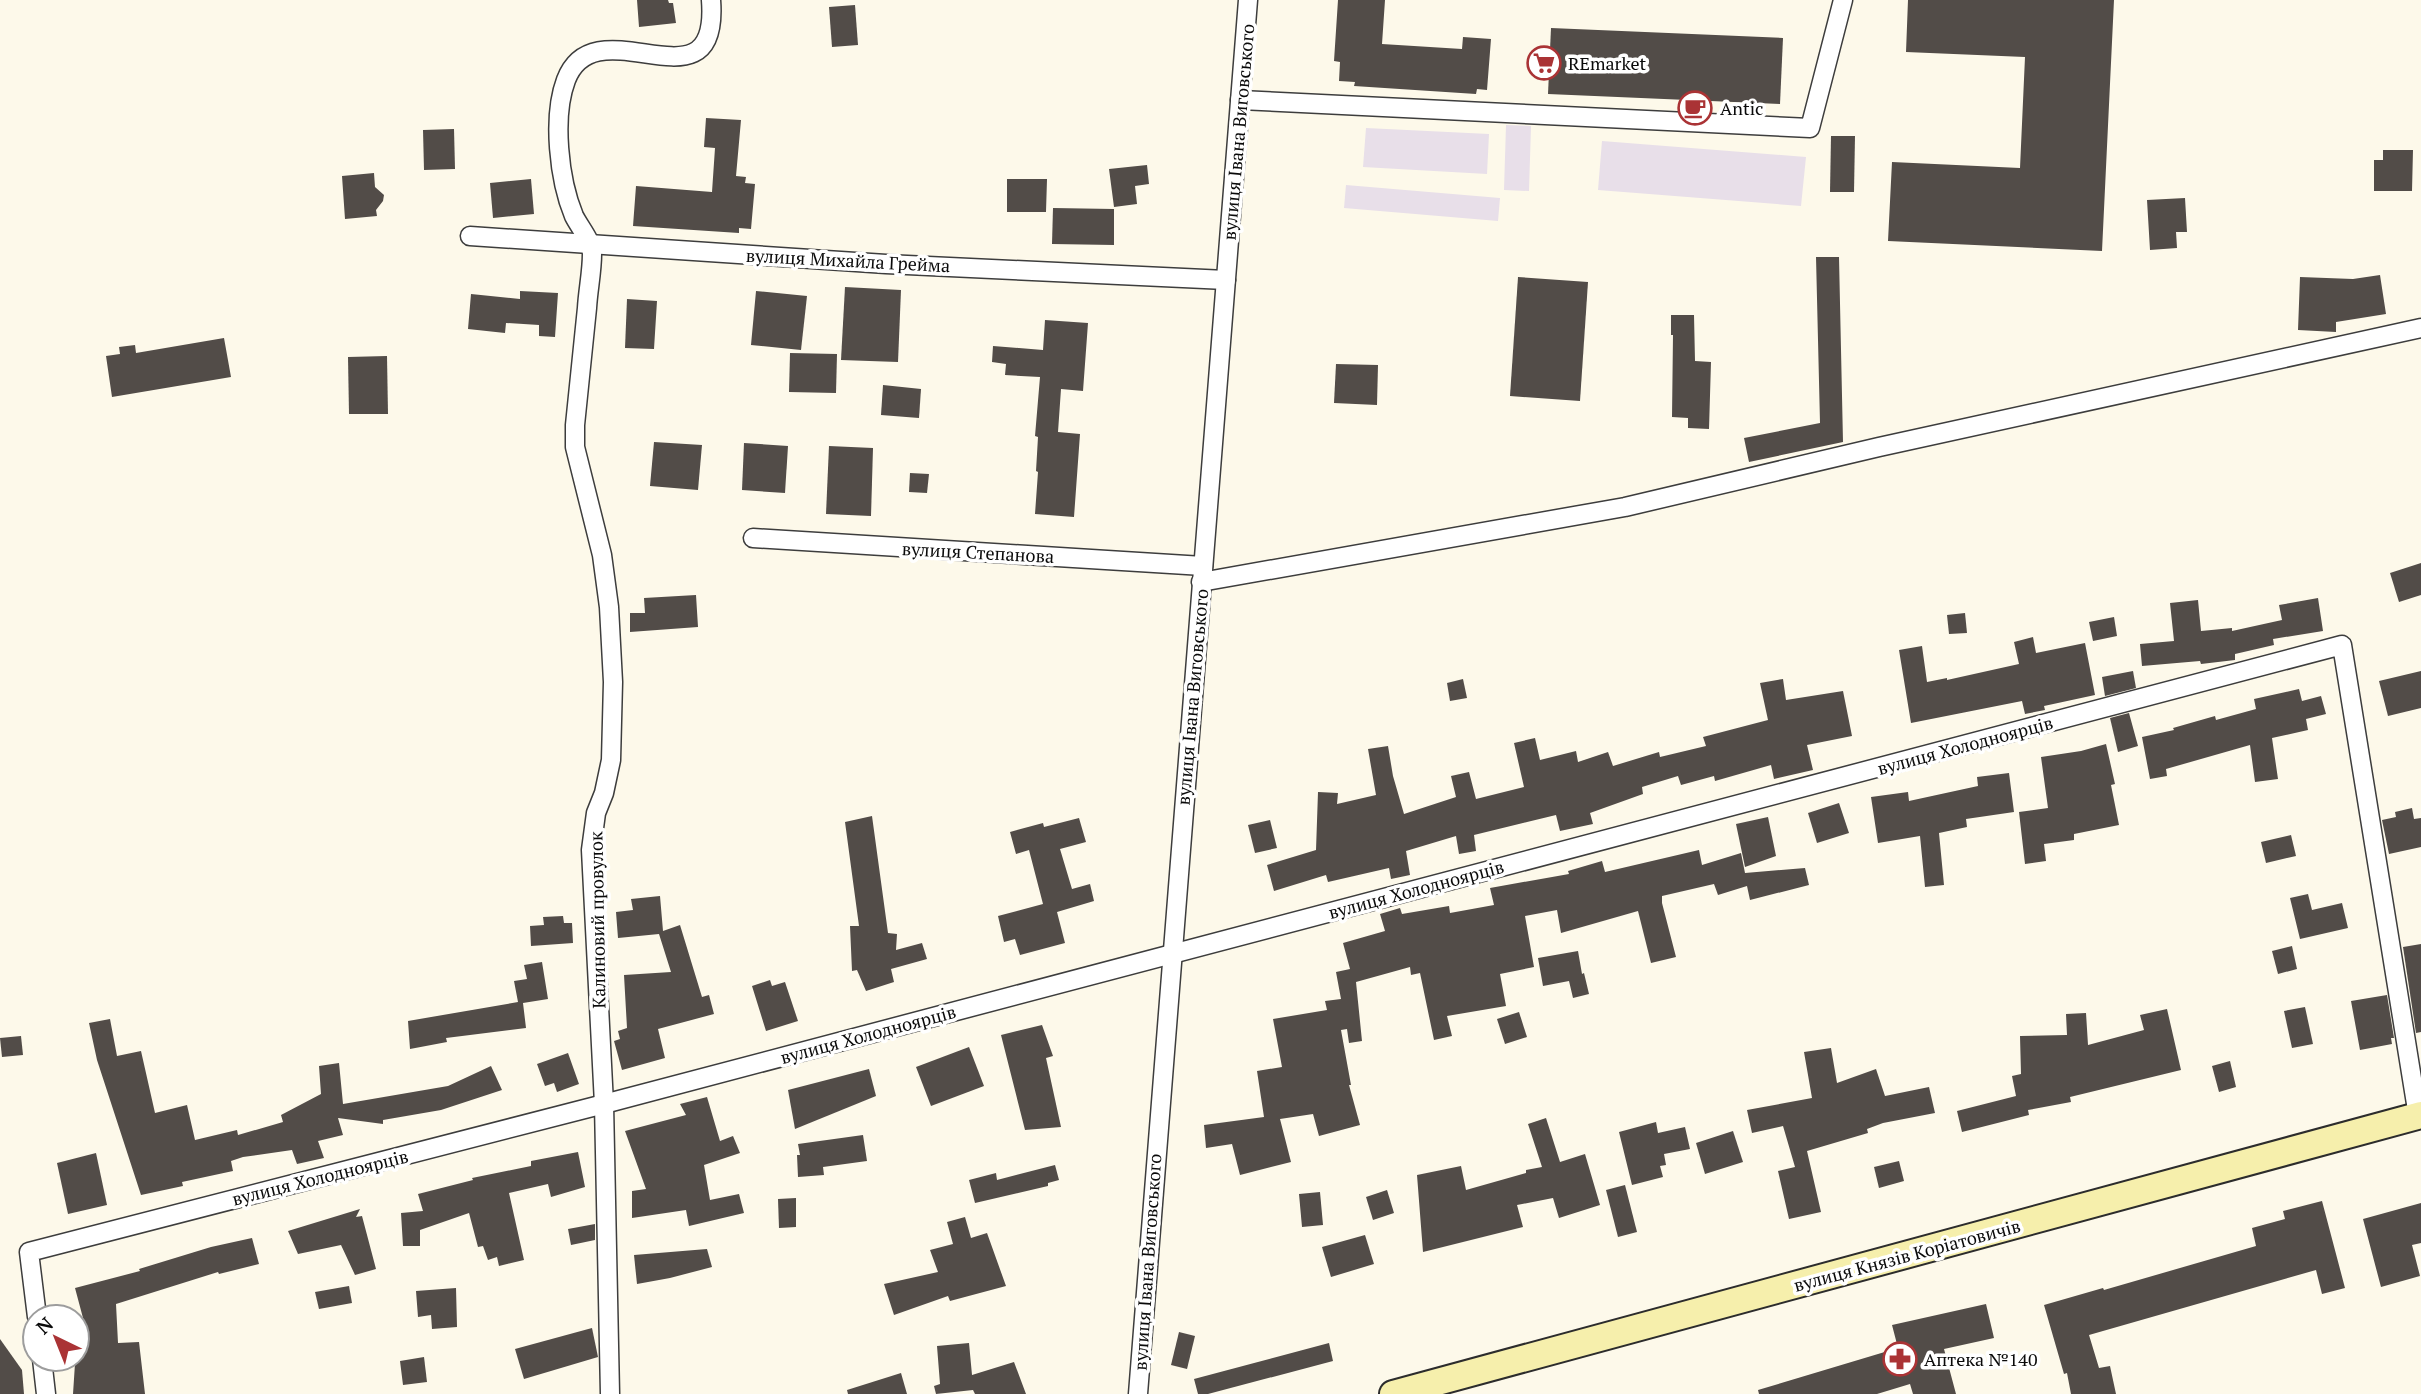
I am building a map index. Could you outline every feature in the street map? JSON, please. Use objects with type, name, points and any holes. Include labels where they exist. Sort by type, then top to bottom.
[{"type":"main road","name":"вулиця Князів Коріатовичів","points":[[1394,1394],[2419,1115]]},
{"type":"street","points":[[589,243],[571,207],[563,176],[559,124],[566,79],[582,58],[594,52],[623,50],[679,57],[699,52],[712,29],[712,0]]},
{"type":"street","name":"вулиця Івана Виговського","points":[[1138,1394],[1248,0]]},
{"type":"street","points":[[1240,100],[1810,128],[1843,0]]},
{"type":"street","name":"вулиця Михайла Грейма","points":[[470,236],[886,264],[1226,280]]},
{"type":"street","name":"Калиновий провулок","points":[[589,243],[592,252],[575,447],[602,555],[610,607],[611,760],[604,793],[596,813],[591,850],[604,1104],[610,1394]]},
{"type":"street","name":"вулиця Степанова","points":[[753,538],[1202,574],[1625,508],[1879,447],[2421,328]]},
{"type":"street","name":"вулиця Холодноярців","points":[[35,1303],[29,1252],[604,1104],[2342,645],[2419,1115]]},
{"type":"street","points":[[44,1373],[46,1394]]},
{"type":"shaded area","points":[[1506,125],[1531,126],[1529,191],[1504,190]]},
{"type":"shaded area","points":[[1366,128],[1489,134],[1487,174],[1363,167]]},
{"type":"shaded area","points":[[1602,141],[1806,157],[1801,206],[1598,190]]},
{"type":"shaded area","points":[[1346,185],[1500,198],[1498,221],[1344,208]]},
{"type":"building","points":[[637,0],[668,0],[673,3],[676,23],[639,27]]},
{"type":"building","points":[[1338,0],[1385,0],[1382,44],[1462,49],[1463,37],[1491,39],[1487,90],[1477,89],[1476,94],[1354,86],[1355,82],[1339,81],[1340,62],[1334,61]]},
{"type":"building","points":[[1908,0],[2114,0],[2102,251],[1888,241],[1892,162],[2020,168],[2025,57],[1906,52]]},
{"type":"building","points":[[855,5],[858,45],[832,47],[829,7]]},
{"type":"building","points":[[1551,28],[1783,38],[1780,104],[1548,94]]},
{"type":"building","points":[[706,118],[741,120],[736,176],[746,177],[745,183],[755,184],[751,229],[739,228],[739,233],[633,226],[636,186],[712,192],[715,148],[704,147]]},
{"type":"building","points":[[454,129],[455,169],[424,170],[423,130]]},
{"type":"building","points":[[1831,136],[1855,136],[1854,192],[1830,192]]},
{"type":"building","points":[[2383,150],[2413,150],[2412,191],[2374,191],[2374,160],[2383,160]]},
{"type":"building","points":[[1147,165],[1149,184],[1135,186],[1137,204],[1114,207],[1109,169]]},
{"type":"building","points":[[374,173],[375,187],[384,195],[376,210],[377,216],[345,219],[342,176]]},
{"type":"building","points":[[531,179],[534,214],[493,218],[490,183]]},
{"type":"building","points":[[1007,179],[1047,179],[1046,212],[1007,212]]},
{"type":"building","points":[[2185,198],[2187,232],[2176,232],[2177,248],[2150,250],[2147,200]]},
{"type":"building","points":[[1053,208],[1114,209],[1114,245],[1052,244]]},
{"type":"building","points":[[1816,257],[1839,257],[1843,442],[1749,462],[1744,438],[1820,423]]},
{"type":"building","points":[[2380,275],[2386,314],[2336,322],[2336,332],[2298,330],[2300,277],[2353,279]]},
{"type":"building","points":[[1518,277],[1588,282],[1580,401],[1510,396]]},
{"type":"building","points":[[845,287],[901,290],[898,362],[841,360]]},
{"type":"building","points":[[520,291],[558,293],[555,337],[539,336],[539,325],[506,323],[505,333],[468,329],[471,294],[520,299]]},
{"type":"building","points":[[756,291],[807,296],[801,350],[751,345]]},
{"type":"building","points":[[627,299],[657,301],[654,349],[625,348]]},
{"type":"building","points":[[1671,315],[1694,315],[1695,361],[1711,362],[1709,429],[1688,428],[1688,418],[1672,417]]},
{"type":"building","points":[[1045,320],[1088,323],[1083,391],[1061,389],[1058,432],[1080,434],[1074,517],[1035,514],[1038,437],[1035,436],[1040,377],[1005,375],[1006,364],[992,362],[993,346],[1043,350]]},
{"type":"building","points":[[224,338],[231,377],[112,397],[106,356],[120,354],[119,347],[135,345],[136,353]]},
{"type":"building","points":[[790,353],[837,354],[836,393],[789,392]]},
{"type":"building","points":[[387,356],[388,414],[349,414],[348,357]]},
{"type":"building","points":[[1336,364],[1378,365],[1377,405],[1334,403]]},
{"type":"building","points":[[883,385],[921,389],[919,418],[881,415]]},
{"type":"building","points":[[654,442],[702,445],[698,490],[650,486]]},
{"type":"building","points":[[744,443],[788,446],[785,493],[742,490]]},
{"type":"building","points":[[829,446],[873,448],[871,516],[826,514]]},
{"type":"building","points":[[910,473],[929,474],[927,493],[909,492]]},
{"type":"building","points":[[2421,563],[2421,595],[2399,602],[2390,573]]},
{"type":"building","points":[[696,595],[698,627],[630,632],[630,613],[645,613],[644,598]]},
{"type":"building","points":[[2318,598],[2323,631],[2273,639],[2274,645],[2235,654],[2235,660],[2142,666],[2140,644],[2174,641],[2170,603],[2198,600],[2201,631],[2232,628],[2232,631],[2282,620],[2279,605]]},
{"type":"building","points":[[1965,613],[1967,633],[1949,634],[1947,615]]},
{"type":"building","points":[[2114,617],[2117,636],[2093,641],[2089,622]]},
{"type":"building","points":[[2033,637],[2036,653],[2085,643],[2095,695],[2044,706],[2045,710],[2025,714],[2022,701],[1911,723],[1899,650],[1922,646],[1927,682],[2019,664],[2014,642]]},
{"type":"building","points":[[2133,671],[2136,688],[2105,696],[2102,677]]},
{"type":"building","points":[[2421,671],[2421,708],[2388,716],[2379,681]]},
{"type":"building","points":[[1463,679],[1467,698],[1450,701],[1447,683]]},
{"type":"building","points":[[1783,679],[1786,700],[1843,691],[1852,736],[1807,745],[1813,770],[1774,779],[1771,765],[1715,781],[1714,776],[1681,785],[1678,776],[1642,787],[1643,794],[1590,813],[1593,824],[1560,831],[1556,815],[1474,835],[1476,851],[1459,854],[1456,836],[1406,851],[1410,875],[1391,879],[1389,868],[1328,882],[1326,875],[1274,891],[1267,865],[1316,850],[1318,792],[1338,793],[1337,804],[1376,795],[1368,749],[1388,746],[1404,814],[1456,797],[1451,776],[1469,772],[1476,799],[1524,787],[1514,743],[1535,738],[1540,760],[1576,751],[1578,762],[1608,752],[1613,766],[1659,752],[1660,757],[1706,746],[1703,737],[1768,720],[1760,683]]},
{"type":"building","points":[[2299,689],[2302,701],[2321,696],[2326,714],[2306,719],[2308,730],[2272,738],[2278,779],[2255,782],[2250,745],[2166,769],[2167,776],[2150,779],[2142,737],[2174,730],[2173,728],[2215,716],[2216,720],[2256,709],[2254,699]]},
{"type":"building","points":[[2129,713],[2138,746],[2118,752],[2110,718]]},
{"type":"building","points":[[2106,744],[2115,784],[2111,785],[2119,825],[2074,834],[2074,840],[2044,844],[2046,861],[2025,864],[2019,812],[2048,808],[2041,757]]},
{"type":"building","points":[[2009,773],[2014,812],[1966,819],[1967,827],[1939,833],[1944,885],[1925,887],[1920,836],[1878,843],[1871,797],[1908,792],[1909,801],[1978,786],[1977,777]]},
{"type":"building","points":[[1839,803],[1849,833],[1817,843],[1808,813]]},
{"type":"building","points":[[2412,808],[2414,819],[2421,818],[2421,847],[2389,854],[2382,820],[2396,817],[2395,812]]},
{"type":"building","points":[[872,816],[888,933],[897,934],[896,950],[922,943],[927,959],[891,969],[894,982],[866,991],[857,970],[852,971],[850,926],[859,926],[845,822]]},
{"type":"building","points":[[1768,817],[1776,856],[1745,867],[1736,824]]},
{"type":"building","points":[[1079,818],[1086,842],[1060,849],[1072,889],[1090,884],[1094,901],[1057,912],[1065,943],[1020,955],[1015,939],[1004,942],[998,916],[1043,904],[1029,850],[1016,854],[1010,832],[1043,823],[1044,827]]},
{"type":"building","points":[[1270,820],[1277,848],[1255,853],[1248,825]]},
{"type":"building","points":[[2291,835],[2296,856],[2266,863],[2261,842]]},
{"type":"building","points":[[1699,850],[1702,865],[1741,853],[1745,873],[1805,868],[1809,885],[1750,900],[1747,886],[1718,895],[1714,884],[1662,896],[1676,957],[1651,963],[1638,911],[1561,933],[1557,910],[1525,916],[1534,967],[1500,974],[1506,1006],[1447,1016],[1452,1036],[1434,1040],[1420,973],[1411,975],[1410,967],[1356,982],[1362,1041],[1349,1043],[1347,1029],[1341,1030],[1349,1085],[1360,1125],[1319,1136],[1313,1114],[1280,1119],[1291,1162],[1240,1175],[1232,1144],[1206,1148],[1204,1125],[1264,1117],[1257,1071],[1282,1067],[1273,1019],[1327,1010],[1325,1001],[1341,999],[1336,972],[1350,969],[1343,943],[1385,931],[1380,914],[1400,908],[1402,914],[1449,906],[1450,913],[1494,905],[1490,888],[1569,874],[1568,871],[1602,861],[1605,872]]},
{"type":"building","points":[[2308,894],[2312,910],[2342,903],[2348,928],[2300,939],[2290,898]]},
{"type":"building","points":[[660,896],[663,931],[680,925],[702,997],[709,995],[714,1014],[658,1029],[665,1058],[622,1070],[614,1041],[620,1039],[618,1031],[627,1028],[624,975],[671,972],[659,934],[618,938],[616,912],[633,910],[631,899]]},
{"type":"building","points":[[563,916],[564,923],[572,923],[573,943],[531,946],[530,926],[544,925],[543,917]]},
{"type":"building","points":[[2421,944],[2421,1032],[2416,1033],[2403,947]]},
{"type":"building","points":[[2292,946],[2297,969],[2278,974],[2272,951]]},
{"type":"building","points":[[1578,951],[1589,994],[1573,998],[1569,981],[1543,986],[1538,958]]},
{"type":"building","points":[[542,962],[548,999],[523,1003],[526,1028],[446,1038],[447,1042],[410,1049],[408,1021],[518,1002],[514,981],[527,979],[524,965]]},
{"type":"building","points":[[770,980],[772,986],[785,982],[798,1021],[766,1031],[752,986]]},
{"type":"building","points":[[2387,995],[2394,1038],[2391,1038],[2392,1044],[2360,1050],[2351,1001]]},
{"type":"building","points":[[2305,1007],[2313,1044],[2292,1048],[2284,1011]]},
{"type":"building","points":[[2167,1009],[2181,1070],[2070,1097],[2071,1102],[2028,1110],[2029,1115],[1962,1132],[1957,1111],[2016,1096],[2012,1076],[2021,1074],[2020,1036],[2067,1035],[2066,1014],[2086,1013],[2088,1045],[2144,1030],[2140,1015]]},
{"type":"building","points":[[1519,1012],[1527,1037],[1505,1044],[1497,1019]]},
{"type":"building","points":[[110,1019],[117,1056],[141,1051],[155,1113],[187,1105],[195,1140],[237,1130],[238,1135],[283,1122],[281,1115],[321,1094],[319,1066],[339,1063],[343,1104],[448,1086],[491,1066],[502,1090],[441,1110],[383,1120],[383,1124],[338,1118],[343,1135],[318,1141],[324,1158],[297,1164],[292,1150],[243,1157],[231,1161],[233,1171],[182,1182],[183,1186],[141,1195],[97,1060],[89,1023]]},
{"type":"building","points":[[1042,1025],[1053,1056],[1046,1058],[1061,1127],[1025,1130],[1001,1035]]},
{"type":"building","points":[[21,1036],[23,1055],[2,1057],[0,1038]]},
{"type":"building","points":[[969,1047],[984,1086],[931,1106],[916,1067]]},
{"type":"building","points":[[1831,1048],[1837,1083],[1876,1069],[1885,1096],[1929,1087],[1935,1113],[1883,1123],[1867,1129],[1868,1133],[1807,1151],[1821,1212],[1789,1219],[1778,1171],[1795,1167],[1783,1126],[1752,1133],[1747,1110],[1812,1098],[1804,1052]]},
{"type":"building","points":[[568,1053],[579,1084],[557,1092],[554,1083],[545,1086],[537,1064]]},
{"type":"building","points":[[2230,1061],[2236,1087],[2219,1092],[2212,1066]]},
{"type":"building","points":[[869,1069],[876,1096],[795,1129],[788,1090]]},
{"type":"building","points":[[707,1097],[720,1141],[733,1136],[740,1153],[704,1165],[710,1200],[739,1194],[744,1213],[689,1226],[686,1210],[632,1218],[632,1191],[646,1189],[625,1131],[686,1115],[680,1104]]},
{"type":"building","points":[[1546,1118],[1560,1162],[1585,1154],[1600,1205],[1559,1218],[1553,1198],[1517,1205],[1523,1227],[1423,1252],[1417,1175],[1461,1166],[1466,1190],[1542,1167],[1528,1124]]},
{"type":"building","points":[[1656,1122],[1658,1133],[1685,1127],[1690,1149],[1664,1154],[1666,1165],[1660,1166],[1663,1177],[1632,1185],[1619,1132]]},
{"type":"building","points":[[1733,1131],[1743,1162],[1705,1174],[1696,1143]]},
{"type":"building","points":[[863,1135],[867,1161],[823,1167],[824,1175],[798,1177],[798,1144]]},
{"type":"building","points":[[578,1152],[585,1187],[551,1197],[548,1184],[509,1193],[524,1260],[499,1266],[497,1257],[488,1260],[483,1246],[478,1247],[469,1213],[420,1230],[420,1246],[403,1246],[401,1213],[423,1211],[418,1194],[473,1180],[472,1178],[531,1166],[531,1161]]},
{"type":"building","points":[[96,1153],[107,1205],[68,1214],[57,1163]]},
{"type":"building","points":[[1899,1161],[1904,1181],[1879,1188],[1874,1167]]},
{"type":"building","points":[[1055,1165],[1059,1180],[1048,1183],[1048,1186],[975,1203],[969,1180],[996,1173],[997,1180]]},
{"type":"building","points":[[1625,1185],[1637,1232],[1618,1237],[1606,1190]]},
{"type":"building","points":[[1387,1190],[1394,1213],[1373,1220],[1366,1197]]},
{"type":"building","points":[[1320,1192],[1323,1225],[1302,1227],[1299,1194]]},
{"type":"building","points":[[796,1198],[796,1227],[779,1228],[778,1199]]},
{"type":"building","points":[[2322,1201],[2345,1288],[2322,1294],[2316,1270],[2089,1335],[2099,1368],[2110,1366],[2116,1394],[2071,1394],[2067,1373],[2064,1374],[2044,1305],[2256,1246],[2252,1228],[2285,1219],[2283,1211]]},
{"type":"building","points":[[2421,1203],[2421,1243],[2412,1245],[2420,1276],[2381,1287],[2363,1219]]},
{"type":"building","points":[[360,1209],[356,1217],[362,1216],[376,1269],[355,1275],[341,1245],[298,1254],[288,1231]]},
{"type":"building","points":[[965,1217],[971,1238],[987,1233],[1006,1286],[950,1301],[948,1296],[894,1315],[884,1284],[938,1272],[930,1250],[953,1244],[947,1222]]},
{"type":"building","points":[[595,1224],[595,1240],[571,1245],[568,1229]]},
{"type":"building","points":[[1365,1235],[1374,1264],[1331,1277],[1322,1247]]},
{"type":"building","points":[[252,1238],[259,1264],[219,1274],[218,1272],[116,1304],[118,1343],[139,1342],[145,1394],[73,1394],[74,1373],[91,1373],[91,1303],[79,1303],[75,1288],[140,1271],[139,1269],[211,1247]]},
{"type":"building","points":[[707,1249],[712,1267],[637,1284],[634,1255]]},
{"type":"building","points":[[349,1286],[352,1303],[319,1309],[315,1292]]},
{"type":"building","points":[[456,1288],[457,1327],[432,1329],[431,1315],[418,1317],[416,1291]]},
{"type":"building","points":[[1986,1304],[1994,1338],[1944,1349],[1956,1394],[1913,1394],[1910,1384],[1877,1394],[1759,1394],[1758,1390],[1898,1348],[1892,1325]]},
{"type":"building","points":[[592,1328],[598,1357],[524,1379],[515,1349]]},
{"type":"building","points":[[1179,1332],[1195,1336],[1187,1369],[1171,1365]]},
{"type":"building","points":[[0,1339],[21,1369],[24,1394],[0,1394]]},
{"type":"building","points":[[969,1343],[972,1375],[1014,1362],[1026,1394],[975,1394],[973,1390],[936,1394],[934,1386],[940,1384],[937,1346]]},
{"type":"building","points":[[1329,1343],[1333,1361],[1208,1394],[1198,1394],[1194,1379]]},
{"type":"building","points":[[424,1357],[427,1382],[403,1385],[400,1361]]},
{"type":"building","points":[[901,1373],[907,1394],[848,1394],[847,1390]]},
{"type":"place","name":"REmarket","points":[[1544,63]]},
{"type":"place","name":"Antic","points":[[1695,108]]},
{"type":"place","name":"Аптека №140","points":[[1900,1359]]}]
